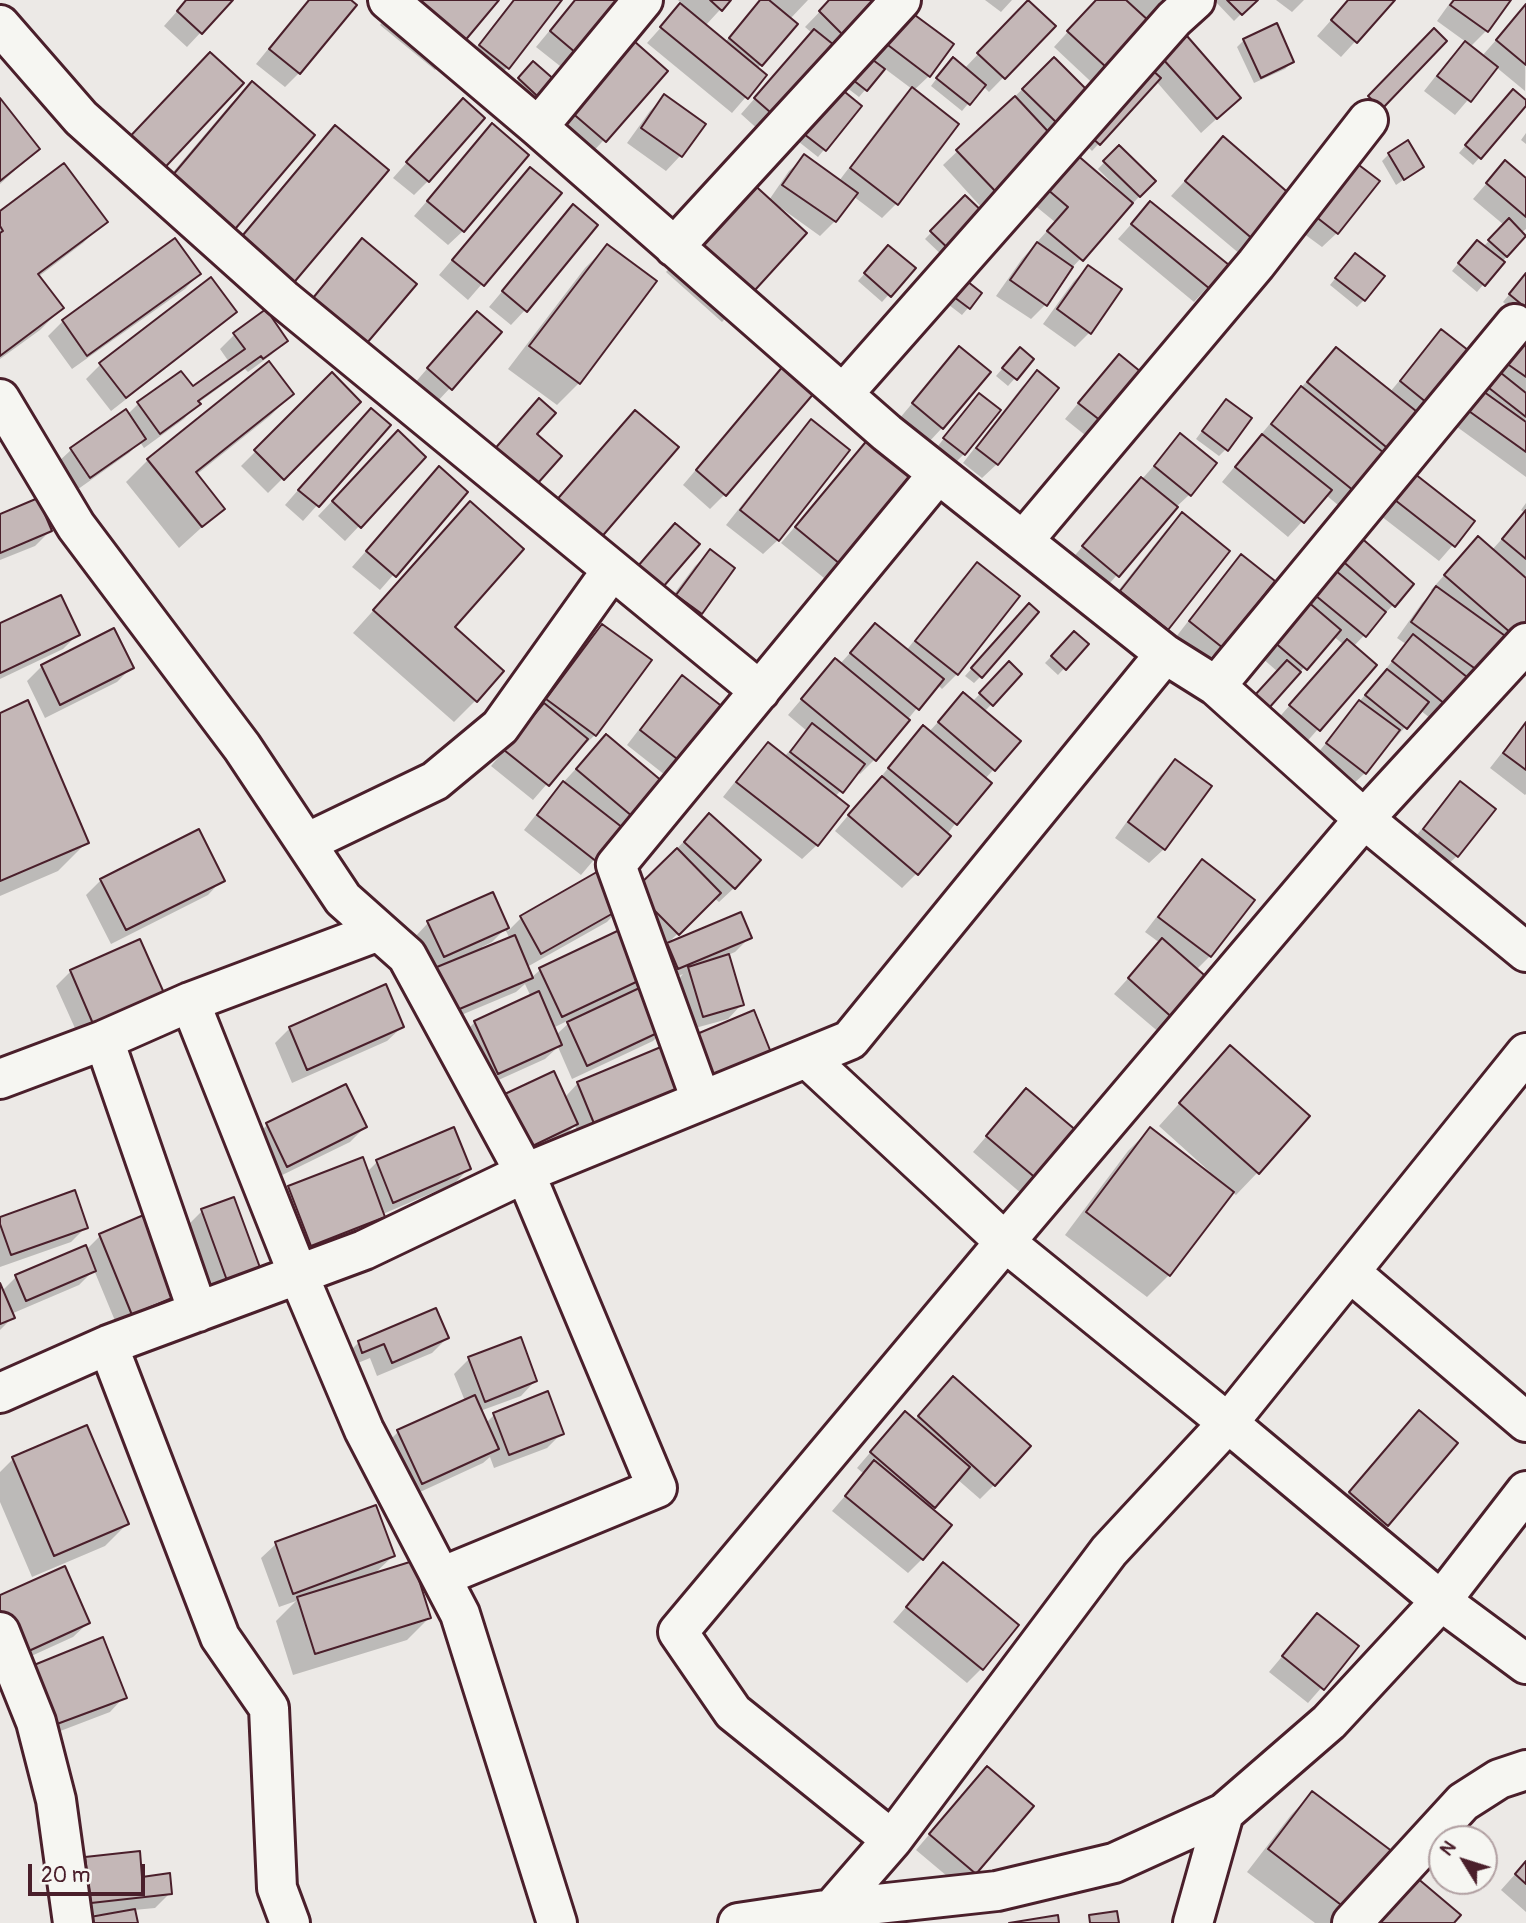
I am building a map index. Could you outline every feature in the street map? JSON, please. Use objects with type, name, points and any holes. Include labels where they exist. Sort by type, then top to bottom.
[{"type":"street","points":[[387,0],[538,127],[842,394],[938,474],[1165,654],[1216,686],[1364,819],[1526,952]]},
{"type":"street","points":[[538,127],[643,0]]},
{"type":"street","points":[[674,247],[901,0]]},
{"type":"street","points":[[842,394],[1164,29],[1195,0]]},
{"type":"street","points":[[0,25],[81,118],[283,299],[760,691]]},
{"type":"street","points":[[1023,541],[1256,264],[1368,120]]},
{"type":"street","points":[[1216,686],[1515,324]]},
{"type":"street","points":[[0,399],[76,526],[242,747],[343,898],[407,956],[525,1172],[657,1488],[441,1577]]},
{"type":"street","points":[[701,1100],[616,865],[938,474]]},
{"type":"street","points":[[306,844],[435,781],[500,727],[612,570]]},
{"type":"street","points":[[892,1840],[733,1712],[678,1632],[1364,819],[1526,643]]},
{"type":"street","points":[[0,1393],[108,1345],[364,1250],[525,1172],[850,1040],[1165,654]]},
{"type":"street","points":[[0,1079],[104,1040],[190,1002],[379,931]]},
{"type":"street","points":[[190,1002],[364,1430],[460,1614],[557,1923]]},
{"type":"street","points":[[104,1040],[198,1312]]},
{"type":"street","points":[[832,1909],[892,1840],[1109,1551],[1228,1423],[1526,1053]]},
{"type":"street","points":[[807,1058],[1005,1242],[1441,1601],[1526,1664]]},
{"type":"street","points":[[1350,1272],[1526,1422]]},
{"type":"street","points":[[108,1345],[220,1637],[269,1708],[277,1888],[290,1923]]},
{"type":"street","points":[[738,1923],[832,1909],[996,1907],[1114,1863],[1224,1813],[1329,1722],[1441,1601],[1526,1491]]},
{"type":"street","points":[[0,1632],[36,1722],[55,1800],[73,1923]]},
{"type":"street","points":[[1352,1923],[1463,1802],[1499,1779],[1526,1770]]},
{"type":"street","points":[[1194,1923],[1224,1813]]},
{"type":"building","points":[[186,0],[233,0],[202,34],[177,11]]},
{"type":"building","points":[[309,0],[351,0],[357,5],[300,74],[269,49]]},
{"type":"building","points":[[402,0],[499,0],[458,49]]},
{"type":"building","points":[[514,0],[562,0],[509,69],[479,45]]},
{"type":"building","points":[[575,0],[620,0],[576,53],[550,31]]},
{"type":"building","points":[[710,0],[731,0],[722,11]]},
{"type":"building","points":[[760,0],[769,0],[798,24],[762,66],[729,38]]},
{"type":"building","points":[[829,0],[881,0],[846,38],[819,11]]},
{"type":"building","points":[[1028,0],[1056,26],[1005,79],[977,53]]},
{"type":"building","points":[[1096,0],[1126,0],[1161,32],[1119,79],[1067,31]]},
{"type":"building","points":[[1227,0],[1258,0],[1242,15]]},
{"type":"building","points":[[1348,0],[1395,0],[1357,43],[1331,20]]},
{"type":"building","points":[[1454,0],[1511,0],[1488,32],[1450,5]]},
{"type":"building","points":[[680,3],[767,75],[748,99],[660,27]]},
{"type":"building","points":[[1526,4],[1526,65],[1496,40]]},
{"type":"building","points":[[904,7],[954,44],[930,77],[880,39]]},
{"type":"building","points":[[1277,23],[1294,62],[1261,78],[1243,39]]},
{"type":"building","points":[[1434,28],[1447,41],[1382,109],[1368,96]]},
{"type":"building","points":[[814,29],[839,49],[778,119],[754,98]]},
{"type":"building","points":[[626,34],[668,71],[606,142],[563,105]]},
{"type":"building","points":[[1187,36],[1241,98],[1217,119],[1162,58]]},
{"type":"building","points":[[1465,41],[1498,67],[1471,102],[1437,76]]},
{"type":"building","points":[[210,52],[244,83],[156,177],[122,145]]},
{"type":"building","points":[[865,54],[885,69],[867,91],[848,76]]},
{"type":"building","points":[[953,57],[986,85],[970,105],[936,78]]},
{"type":"building","points":[[1054,57],[1090,93],[1059,125],[1022,89]]},
{"type":"building","points":[[533,61],[565,89],[549,107],[518,78]]},
{"type":"building","points":[[1150,68],[1161,78],[1100,145],[1089,135]]},
{"type":"building","points":[[252,81],[315,135],[230,235],[167,182]]},
{"type":"building","points":[[912,87],[959,124],[898,205],[850,168]]},
{"type":"building","points":[[840,88],[862,106],[826,151],[804,134]]},
{"type":"building","points":[[1513,89],[1526,100],[1526,106],[1481,159],[1465,145]]},
{"type":"building","points":[[664,94],[706,124],[682,157],[641,128]]},
{"type":"building","points":[[1015,96],[1055,139],[997,193],[956,150]]},
{"type":"building","points":[[0,98],[40,149],[0,181]]},
{"type":"building","points":[[463,98],[485,118],[429,182],[406,162]]},
{"type":"building","points":[[492,123],[529,155],[464,232],[427,201]]},
{"type":"building","points":[[335,125],[389,170],[291,286],[238,241]]},
{"type":"building","points":[[1223,136],[1300,203],[1262,247],[1185,181]]},
{"type":"building","points":[[1408,140],[1424,167],[1404,180],[1388,153]]},
{"type":"building","points":[[1119,145],[1156,181],[1140,197],[1103,161]]},
{"type":"building","points":[[804,154],[858,193],[836,222],[782,185]]},
{"type":"building","points":[[1076,154],[1133,203],[1083,261],[1047,231],[1068,207],[1047,189]]},
{"type":"building","points":[[1347,156],[1380,181],[1338,234],[1306,209]]},
{"type":"building","points":[[1505,160],[1526,178],[1526,217],[1486,183]]},
{"type":"building","points":[[64,163],[108,222],[38,274],[64,308],[0,356],[0,233],[3,231],[0,226],[0,211]]},
{"type":"building","points":[[530,167],[562,193],[484,286],[452,260]]},
{"type":"building","points":[[749,180],[807,233],[745,301],[687,249]]},
{"type":"building","points":[[965,195],[989,218],[954,254],[930,231]]},
{"type":"building","points":[[1150,201],[1229,265],[1210,289],[1131,224]]},
{"type":"building","points":[[573,204],[598,225],[527,312],[502,291]]},
{"type":"building","points":[[1509,218],[1526,236],[1507,257],[1488,240]]},
{"type":"building","points":[[175,238],[201,274],[87,356],[62,320]]},
{"type":"building","points":[[362,238],[417,284],[367,343],[313,298]]},
{"type":"building","points":[[1477,240],[1505,262],[1485,286],[1458,263]]},
{"type":"building","points":[[1037,242],[1073,267],[1047,306],[1010,280]]},
{"type":"building","points":[[607,244],[657,281],[580,384],[529,346]]},
{"type":"building","points":[[888,245],[916,268],[891,297],[864,273]]},
{"type":"building","points":[[1355,253],[1385,276],[1365,301],[1335,278]]},
{"type":"building","points":[[1088,265],[1122,289],[1091,334],[1057,309]]},
{"type":"building","points":[[1526,273],[1526,308],[1509,294]]},
{"type":"building","points":[[211,277],[237,312],[126,398],[99,363]]},
{"type":"building","points":[[967,281],[982,293],[970,309],[954,297]]},
{"type":"building","points":[[266,309],[288,341],[263,359],[261,356],[198,401],[201,404],[160,434],[137,402],[181,371],[193,386],[245,349],[233,333]]},
{"type":"building","points":[[477,311],[502,332],[452,390],[427,368]]},
{"type":"building","points":[[1441,329],[1473,354],[1432,407],[1400,381]]},
{"type":"building","points":[[1526,336],[1526,377],[1506,363]]},
{"type":"building","points":[[959,346],[991,372],[943,429],[912,403]]},
{"type":"building","points":[[1020,347],[1034,359],[1017,380],[1002,368]]},
{"type":"building","points":[[1336,347],[1421,415],[1391,451],[1307,382]]},
{"type":"building","points":[[1119,354],[1141,372],[1101,421],[1078,403]]},
{"type":"building","points":[[269,361],[294,394],[196,472],[225,509],[202,527],[147,459]]},
{"type":"building","points":[[784,365],[815,392],[726,496],[696,470]]},
{"type":"building","points":[[1037,370],[1059,388],[998,465],[976,448]]},
{"type":"building","points":[[332,372],[361,402],[284,480],[254,450]]},
{"type":"building","points":[[1501,373],[1526,393],[1526,417],[1489,388]]},
{"type":"building","points":[[1301,386],[1384,453],[1354,491],[1271,424]]},
{"type":"building","points":[[1480,389],[1526,422],[1526,452],[1466,409]]},
{"type":"building","points":[[979,393],[1001,410],[965,455],[943,438]]},
{"type":"building","points":[[539,398],[556,413],[537,434],[562,456],[538,483],[513,462],[503,473],[486,459]]},
{"type":"building","points":[[1226,399],[1252,418],[1228,451],[1202,431]]},
{"type":"building","points":[[371,408],[391,425],[319,507],[298,490]]},
{"type":"building","points":[[126,409],[146,439],[90,478],[70,448]]},
{"type":"building","points":[[635,410],[679,447],[599,540],[554,503]]},
{"type":"building","points":[[811,419],[850,450],[779,541],[740,510]]},
{"type":"building","points":[[398,430],[426,457],[361,528],[332,501]]},
{"type":"building","points":[[1180,433],[1217,463],[1191,496],[1154,466]]},
{"type":"building","points":[[1262,434],[1332,490],[1304,523],[1235,467]]},
{"type":"building","points":[[869,438],[914,475],[840,564],[795,527]]},
{"type":"building","points":[[439,466],[468,492],[396,577],[366,551]]},
{"type":"building","points":[[1415,474],[1475,521],[1455,547],[1395,500]]},
{"type":"building","points":[[1141,477],[1178,507],[1119,577],[1082,546]]},
{"type":"building","points":[[38,498],[52,531],[0,553],[0,514]]},
{"type":"building","points":[[470,501],[524,549],[455,627],[504,671],[477,702],[373,610]]},
{"type":"building","points":[[1526,510],[1526,559],[1502,539]]},
{"type":"building","points":[[1182,512],[1230,551],[1168,630],[1120,591]]},
{"type":"building","points":[[675,523],[700,544],[657,594],[632,573]]},
{"type":"building","points":[[1358,535],[1414,584],[1395,607],[1338,557]]},
{"type":"building","points":[[1478,536],[1526,578],[1526,646],[1444,575]]},
{"type":"building","points":[[710,549],[735,568],[702,614],[676,595]]},
{"type":"building","points":[[1241,554],[1275,581],[1223,648],[1189,621]]},
{"type":"building","points":[[977,562],[1020,596],[958,675],[915,641]]},
{"type":"building","points":[[1330,566],[1386,612],[1366,637],[1310,591]]},
{"type":"building","points":[[1436,586],[1526,651],[1503,689],[1411,622]]},
{"type":"building","points":[[61,595],[80,635],[0,673],[0,623]]},
{"type":"building","points":[[1300,595],[1341,630],[1307,670],[1266,635]]},
{"type":"building","points":[[1029,603],[1039,612],[982,678],[971,668]]},
{"type":"building","points":[[875,623],[944,679],[919,710],[850,653]]},
{"type":"building","points":[[602,624],[652,660],[596,736],[546,699]]},
{"type":"building","points":[[114,628],[134,668],[60,705],[41,665]]},
{"type":"building","points":[[1074,631],[1089,644],[1066,670],[1051,656]]},
{"type":"building","points":[[1413,634],[1472,681],[1451,709],[1392,661]]},
{"type":"building","points":[[1347,639],[1377,665],[1320,731],[1289,705]]},
{"type":"building","points":[[835,658],[910,720],[876,761],[801,699]]},
{"type":"building","points":[[1287,660],[1301,672],[1269,708],[1255,695]]},
{"type":"building","points":[[1009,661],[1022,674],[993,706],[979,693]]},
{"type":"building","points":[[1387,669],[1429,702],[1407,729],[1365,695]]},
{"type":"building","points":[[682,675],[724,708],[681,762],[640,730]]},
{"type":"building","points":[[963,692],[1021,741],[995,771],[938,722]]},
{"type":"building","points":[[28,700],[89,843],[0,881],[0,713]]},
{"type":"building","points":[[1359,700],[1400,730],[1366,774],[1326,743]]},
{"type":"building","points":[[544,703],[588,739],[549,786],[504,750]]},
{"type":"building","points":[[1526,722],[1526,770],[1503,753]]},
{"type":"building","points":[[812,723],[865,764],[843,793],[790,752]]},
{"type":"building","points":[[923,725],[992,783],[957,825],[888,768]]},
{"type":"building","points":[[606,734],[663,782],[633,817],[576,769]]},
{"type":"building","points":[[768,742],[849,806],[818,846],[736,782]]},
{"type":"building","points":[[1175,759],[1212,786],[1165,850],[1128,822]]},
{"type":"building","points":[[882,776],[951,836],[918,875],[848,815]]},
{"type":"building","points":[[563,781],[623,828],[597,862],[537,815]]},
{"type":"building","points":[[1460,781],[1496,809],[1458,857],[1423,829]]},
{"type":"building","points":[[709,813],[761,860],[735,889],[684,842]]},
{"type":"building","points":[[199,829],[225,881],[126,930],[100,879]]},
{"type":"building","points":[[677,848],[721,893],[679,935],[634,890]]},
{"type":"building","points":[[1202,859],[1255,900],[1211,957],[1158,917]]},
{"type":"building","points":[[602,869],[624,907],[541,954],[520,916]]},
{"type":"building","points":[[493,892],[509,928],[444,957],[427,921]]},
{"type":"building","points":[[741,912],[752,938],[678,969],[667,943]]},
{"type":"building","points":[[630,925],[653,974],[562,1017],[539,968]]},
{"type":"building","points":[[515,935],[533,978],[450,1013],[432,969]]},
{"type":"building","points":[[1162,938],[1211,981],[1176,1021],[1128,978]]},
{"type":"building","points":[[140,939],[168,1002],[97,1033],[70,970]]},
{"type":"building","points":[[729,954],[744,1005],[703,1017],[688,967]]},
{"type":"building","points":[[650,983],[670,1027],[587,1066],[567,1022]]},
{"type":"building","points":[[386,984],[404,1027],[307,1070],[289,1027]]},
{"type":"building","points":[[539,991],[562,1045],[498,1074],[474,1021]]},
{"type":"building","points":[[754,1010],[776,1065],[707,1093],[685,1039]]},
{"type":"building","points":[[668,1044],[691,1101],[600,1138],[577,1082]]},
{"type":"building","points":[[1230,1045],[1310,1116],[1259,1174],[1179,1103]]},
{"type":"building","points":[[554,1071],[578,1124],[516,1154],[492,1100]]},
{"type":"building","points":[[346,1084],[367,1127],[287,1167],[266,1123]]},
{"type":"building","points":[[1026,1088],[1078,1132],[1038,1180],[986,1136]]},
{"type":"building","points":[[454,1127],[471,1169],[393,1203],[376,1160]]},
{"type":"building","points":[[1150,1127],[1234,1192],[1170,1276],[1086,1212]]},
{"type":"building","points":[[363,1157],[385,1217],[311,1246],[288,1186]]},
{"type":"building","points":[[75,1190],[88,1228],[11,1255],[0,1217]]},
{"type":"building","points":[[234,1197],[262,1273],[229,1286],[201,1209]]},
{"type":"building","points":[[146,1214],[179,1295],[132,1315],[99,1234]]},
{"type":"building","points":[[86,1245],[96,1271],[26,1301],[15,1275]]},
{"type":"building","points":[[0,1283],[15,1318],[0,1324]]},
{"type":"building","points":[[436,1308],[449,1338],[392,1363],[384,1344],[362,1353],[358,1341]]},
{"type":"building","points":[[521,1337],[537,1381],[485,1402],[468,1357]]},
{"type":"building","points":[[953,1376],[1031,1446],[995,1486],[918,1416]]},
{"type":"building","points":[[548,1391],[564,1434],[509,1455],[493,1413]]},
{"type":"building","points":[[475,1395],[499,1449],[422,1484],[397,1430]]},
{"type":"building","points":[[1419,1410],[1458,1443],[1388,1526],[1349,1492]]},
{"type":"building","points":[[905,1411],[970,1467],[935,1508],[870,1452]]},
{"type":"building","points":[[87,1425],[129,1524],[54,1556],[12,1457]]},
{"type":"building","points":[[874,1460],[952,1525],[923,1560],[845,1496]]},
{"type":"building","points":[[376,1505],[395,1556],[293,1594],[275,1542]]},
{"type":"building","points":[[413,1561],[431,1618],[315,1654],[297,1597]]},
{"type":"building","points":[[943,1562],[1019,1625],[983,1670],[906,1607]]},
{"type":"building","points":[[65,1566],[90,1623],[20,1655],[0,1610],[0,1595]]},
{"type":"building","points":[[1317,1613],[1359,1646],[1324,1690],[1282,1656]]},
{"type":"building","points":[[103,1637],[127,1698],[57,1724],[34,1665]]},
{"type":"building","points":[[987,1766],[1034,1806],[976,1874],[929,1834]]},
{"type":"building","points":[[1312,1791],[1393,1852],[1349,1911],[1268,1849]]},
{"type":"building","points":[[140,1851],[142,1877],[170,1873],[172,1894],[91,1903],[85,1857]]},
{"type":"building","points":[[1526,1861],[1526,1884],[1515,1874]]},
{"type":"building","points":[[1416,1877],[1428,1887],[1428,1895],[1437,1895],[1461,1915],[1454,1923],[1375,1923]]},
{"type":"building","points":[[135,1909],[138,1923],[91,1923],[90,1917]]},
{"type":"building","points":[[1117,1911],[1119,1923],[1090,1923],[1089,1915]]},
{"type":"building","points":[[1058,1915],[1059,1923],[1009,1923]]}]
